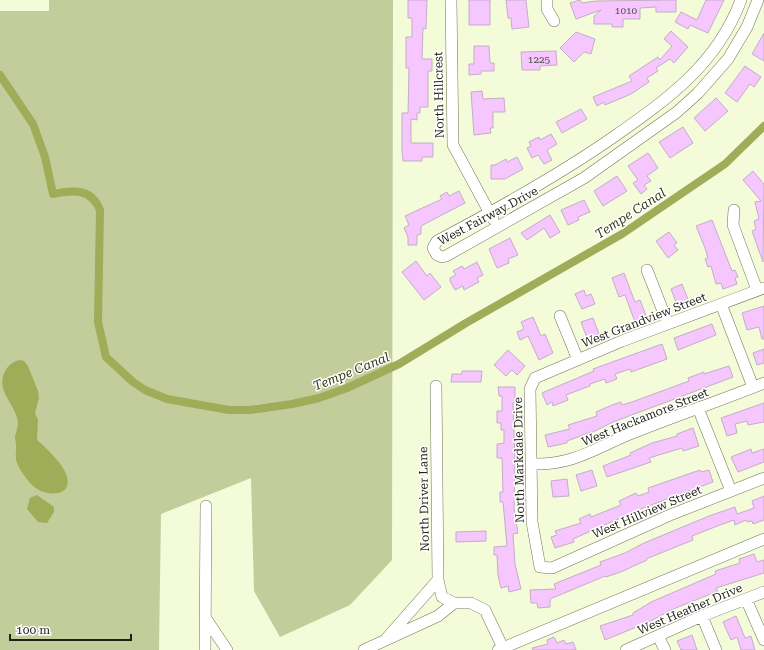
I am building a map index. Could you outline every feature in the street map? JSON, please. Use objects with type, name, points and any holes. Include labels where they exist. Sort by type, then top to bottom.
[{"type":"street","name":"North Hillcrest","points":[[450,0],[453,145],[497,227]]},
{"type":"street","points":[[547,0],[547,10],[554,21]]},
{"type":"street","name":"West Fairway Drive","points":[[741,0],[734,17],[718,44],[697,71],[673,94],[572,165],[490,213],[437,241],[434,244],[434,252],[439,256],[446,256],[584,178],[687,103],[708,83],[728,59],[747,26],[758,0]]},
{"type":"street","points":[[734,210],[733,225],[761,289]]},
{"type":"street","points":[[647,270],[668,324]]},
{"type":"street","name":"West Grandview Street","points":[[535,378],[668,324],[761,289]]},
{"type":"street","points":[[721,304],[753,388]]},
{"type":"street","points":[[560,316],[578,360]]},
{"type":"street","name":"North Markdale Drive","points":[[535,378],[530,389],[533,464],[532,522],[540,567]]},
{"type":"street","name":"West Hackamore Street","points":[[533,464],[558,464],[582,456],[630,434],[764,383]]},
{"type":"street","name":"North Driver Lane","points":[[436,386],[438,580],[442,597],[454,604]]},
{"type":"street","points":[[698,408],[731,491]]},
{"type":"street","name":"West Hillview Street","points":[[540,567],[552,568],[670,515],[764,478]]},
{"type":"street","points":[[205,650],[206,506]]},
{"type":"street","points":[[364,650],[438,616],[454,604],[471,604],[485,610],[501,649],[764,539]]},
{"type":"street","points":[[384,641],[438,580]]},
{"type":"street","name":"West Heather Drive","points":[[626,650],[702,616],[764,592]]},
{"type":"street","points":[[746,599],[764,640]]},
{"type":"street","points":[[702,616],[716,650]]},
{"type":"street","points":[[205,617],[227,650]]},
{"type":"street","points":[[658,636],[665,650]]},
{"type":"shaded area","points":[[49,0],[393,0],[392,560],[350,605],[280,637],[254,591],[251,478],[161,514],[159,650],[0,650],[0,11],[49,11]]},
{"type":"shaded area","points":[[19,360],[24,361],[28,366],[38,391],[39,398],[35,413],[38,420],[37,440],[59,462],[67,477],[65,489],[56,494],[44,492],[33,486],[25,477],[16,461],[15,437],[18,422],[17,417],[4,392],[2,383],[5,371],[11,364]]},
{"type":"shaded area","points":[[37,495],[54,507],[54,512],[47,523],[38,522],[27,509],[30,498]]},
{"type":"building","points":[[408,0],[427,0],[426,29],[423,28],[422,59],[432,59],[432,71],[428,71],[428,107],[420,107],[420,113],[417,113],[417,120],[411,119],[411,143],[433,143],[433,157],[422,157],[422,161],[403,161],[402,113],[408,113],[409,68],[406,68],[406,37],[412,37],[412,18],[408,18]]},
{"type":"building","points":[[469,0],[490,0],[490,25],[469,25]]},
{"type":"building","points":[[506,0],[526,0],[529,27],[512,29],[511,18],[508,18]]},
{"type":"building","points":[[580,0],[582,3],[596,1],[676,0],[676,12],[656,12],[656,7],[640,8],[640,19],[623,19],[623,27],[612,27],[612,24],[594,24],[594,16],[601,10],[576,19],[570,3]]},
{"type":"building","points":[[706,0],[724,0],[708,33],[690,25],[688,29],[675,22],[681,12],[697,20]]},
{"type":"building","points":[[671,31],[688,47],[674,63],[670,59],[656,68],[658,71],[647,78],[649,82],[631,94],[605,105],[604,102],[597,106],[593,97],[632,81],[629,76],[658,57],[660,60],[672,46],[664,39]]},
{"type":"building","points":[[576,32],[595,39],[591,54],[584,52],[574,62],[560,48]]},
{"type":"building","points":[[764,33],[764,61],[752,54]]},
{"type":"building","points":[[474,46],[489,46],[490,63],[494,63],[494,71],[481,71],[481,74],[469,75],[469,64],[474,64]]},
{"type":"building","points":[[556,51],[557,65],[540,66],[540,70],[522,70],[521,52]]},
{"type":"building","points":[[745,66],[761,77],[754,87],[750,84],[737,102],[725,93]]},
{"type":"building","points":[[482,91],[483,99],[504,98],[505,112],[493,112],[493,128],[490,128],[491,133],[474,135],[471,92]]},
{"type":"building","points":[[716,98],[728,111],[705,131],[694,118]]},
{"type":"building","points":[[581,109],[587,119],[562,133],[556,122]]},
{"type":"building","points":[[683,127],[693,143],[670,158],[659,142]]},
{"type":"building","points":[[551,134],[557,144],[547,150],[552,160],[544,164],[538,155],[532,158],[527,148],[531,146],[529,142],[539,137],[540,140]]},
{"type":"building","points":[[648,153],[658,168],[647,176],[651,181],[644,185],[647,189],[641,194],[633,183],[638,180],[628,166]]},
{"type":"building","points":[[517,157],[523,169],[505,179],[491,179],[491,165],[495,165],[506,159],[507,162]]},
{"type":"building","points":[[753,171],[764,184],[763,262],[752,231],[756,229],[754,221],[759,219],[755,202],[761,201],[743,180]]},
{"type":"building","points":[[617,176],[627,191],[603,206],[594,191]]},
{"type":"building","points":[[459,191],[465,203],[421,226],[421,234],[417,235],[417,245],[408,245],[408,237],[404,228],[409,225],[405,216],[442,199],[440,196],[447,192],[449,196]]},
{"type":"building","points":[[584,200],[590,212],[578,217],[579,220],[568,225],[561,210]]},
{"type":"building","points":[[550,215],[560,232],[550,238],[544,228],[527,240],[521,233]]},
{"type":"building","points":[[712,220],[732,271],[735,270],[738,277],[735,278],[737,284],[723,289],[721,283],[716,284],[711,266],[708,267],[705,259],[708,258],[696,226]]},
{"type":"building","points":[[669,232],[677,243],[674,245],[678,250],[668,258],[656,241]]},
{"type":"building","points":[[510,238],[518,255],[508,259],[509,263],[497,268],[489,249]]},
{"type":"building","points":[[416,261],[427,276],[430,273],[441,287],[424,300],[402,272]]},
{"type":"building","points":[[477,262],[483,275],[477,278],[479,282],[464,290],[463,286],[455,290],[450,281],[450,278],[456,275],[453,271],[462,266],[464,269]]},
{"type":"building","points":[[624,273],[635,302],[640,300],[647,318],[635,322],[625,295],[619,297],[612,278]]},
{"type":"building","points":[[682,284],[689,302],[678,307],[671,289]]},
{"type":"building","points":[[584,290],[586,296],[591,294],[595,304],[582,309],[575,294]]},
{"type":"building","points":[[764,306],[764,339],[762,339],[759,327],[747,330],[742,313]]},
{"type":"building","points":[[533,317],[541,336],[545,334],[553,353],[539,360],[528,336],[520,340],[517,332],[524,329],[521,322]]},
{"type":"building","points":[[593,318],[599,334],[587,338],[581,322]]},
{"type":"building","points":[[712,324],[716,335],[678,350],[674,338]]},
{"type":"building","points":[[662,344],[667,359],[631,372],[630,369],[615,374],[617,379],[606,383],[605,379],[590,384],[590,386],[566,395],[568,400],[553,406],[552,402],[547,405],[542,393],[594,371],[593,369]]},
{"type":"building","points":[[764,349],[764,363],[757,365],[753,353]]},
{"type":"building","points":[[508,350],[525,366],[517,375],[512,370],[506,376],[494,365]]},
{"type":"building","points":[[729,366],[733,377],[613,422],[591,433],[567,441],[567,443],[548,447],[545,435],[570,429],[568,425],[597,416],[596,412],[621,402],[622,405],[632,402],[689,381],[688,378],[704,372],[704,374]]},
{"type":"building","points":[[462,371],[482,371],[481,382],[451,382],[452,374],[462,374]]},
{"type":"building","points":[[498,387],[515,387],[515,403],[513,403],[515,458],[514,508],[518,533],[513,534],[515,564],[521,589],[509,592],[508,586],[501,588],[498,575],[497,555],[494,555],[494,547],[507,546],[503,502],[500,502],[500,492],[503,492],[502,458],[497,458],[497,444],[504,443],[504,430],[501,430],[501,423],[497,423],[497,411],[502,411],[502,396],[499,396]]},
{"type":"building","points":[[764,403],[764,422],[748,425],[747,421],[735,424],[737,433],[727,436],[721,418]]},
{"type":"building","points":[[693,428],[699,446],[683,451],[682,448],[649,458],[651,462],[607,477],[603,466],[631,455],[630,453],[652,443],[677,436],[677,434]]},
{"type":"building","points":[[751,449],[752,453],[764,449],[764,462],[738,472],[731,457]]},
{"type":"building","points":[[592,470],[597,486],[581,491],[576,475]]},
{"type":"building","points":[[700,470],[701,472],[709,470],[713,482],[643,508],[573,539],[574,542],[555,548],[551,537],[557,535],[555,531],[581,523],[579,519],[590,514],[591,517],[621,505],[619,501],[636,493],[638,496],[649,492],[648,488]]},
{"type":"building","points":[[567,479],[569,496],[553,497],[551,481]]},
{"type":"building","points":[[764,496],[764,520],[753,524],[752,521],[747,522],[746,520],[735,525],[734,520],[692,536],[693,540],[646,559],[647,560],[623,571],[606,577],[605,576],[550,599],[550,607],[538,608],[537,603],[531,603],[530,590],[556,589],[554,584],[601,565],[600,562],[625,553],[644,543],[709,516],[735,507],[737,514],[754,508],[752,501]]},
{"type":"building","points":[[486,531],[486,541],[456,542],[456,532]]},
{"type":"building","points":[[754,554],[757,562],[764,560],[764,573],[716,588],[718,591],[671,610],[651,621],[605,640],[600,626],[633,615],[633,613],[651,602],[716,574],[715,571],[740,563],[739,559]]},
{"type":"building","points":[[736,616],[745,638],[751,636],[755,650],[741,650],[737,637],[731,640],[723,622]]},
{"type":"building","points":[[692,635],[697,650],[681,650],[677,641]]},
{"type":"building","points":[[554,637],[557,643],[564,640],[566,644],[573,642],[576,650],[533,650],[532,648],[548,644],[547,640]]},
{"type":"waterway","name":"Tempe Canal","points":[[0,75],[33,124],[45,157],[53,194],[68,192],[81,192],[87,194],[92,198],[100,210],[98,322],[106,357],[133,382],[145,390],[167,399],[229,410],[250,410],[292,404],[319,398],[347,388],[399,364],[466,323],[622,234],[725,164],[764,126]]}]
